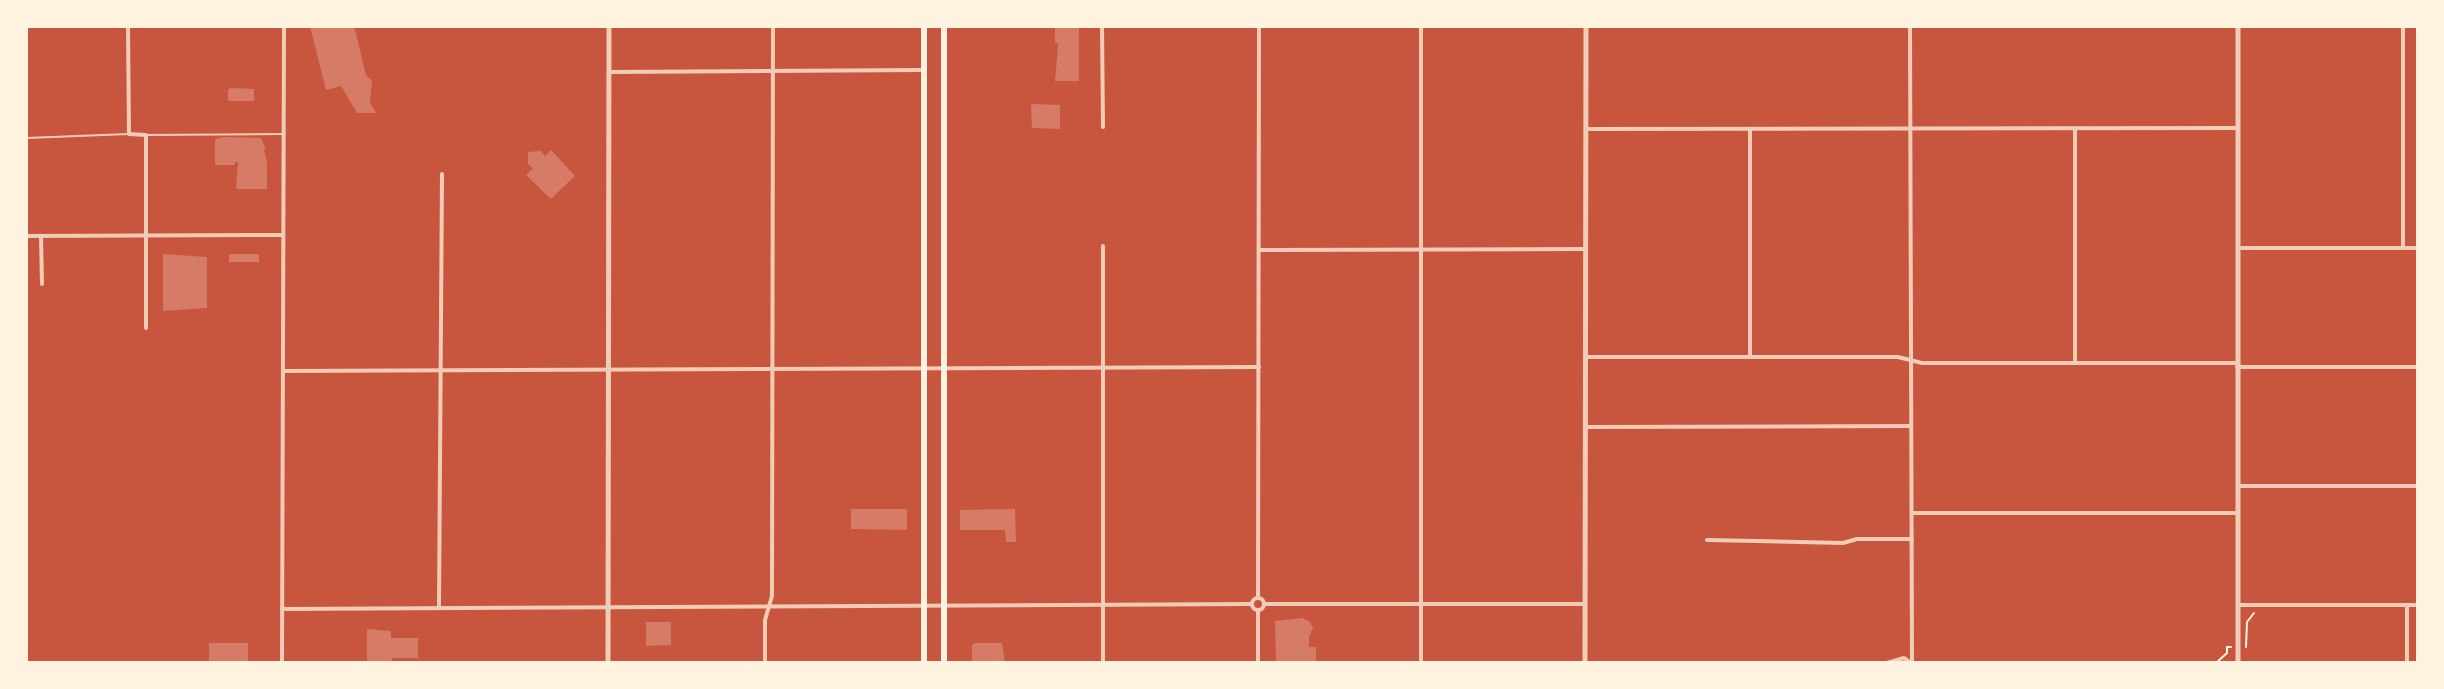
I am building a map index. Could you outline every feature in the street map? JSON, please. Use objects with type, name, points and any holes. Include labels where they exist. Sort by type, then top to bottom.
[{"type":"main road","points":[[924,26],[924,663]]},
{"type":"main road","points":[[944,26],[944,663]]},
{"type":"street","points":[[128,26],[129,134],[146,135],[146,328]]},
{"type":"street","points":[[282,663],[284,26]]},
{"type":"street","points":[[608,663],[609,26]]},
{"type":"street","points":[[765,663],[765,620],[772,596],[773,26]]},
{"type":"street","points":[[1102,26],[1103,127]]},
{"type":"street","points":[[282,609],[1252,604],[1258,598],[1259,26]]},
{"type":"street","points":[[1421,26],[1421,663]]},
{"type":"street","points":[[1585,663],[1586,26]]},
{"type":"street","points":[[1910,26],[1912,663]]},
{"type":"street","points":[[2238,26],[2238,663]]},
{"type":"street","points":[[2403,26],[2403,248]]},
{"type":"street","points":[[609,72],[924,70]]},
{"type":"street","points":[[1586,129],[2238,128]]},
{"type":"street","points":[[1750,129],[1750,357]]},
{"type":"street","points":[[2075,129],[2075,363]]},
{"type":"street","points":[[439,608],[442,174]]},
{"type":"street","points":[[26,236],[282,235]]},
{"type":"street","points":[[41,236],[42,284]]},
{"type":"street","points":[[1103,246],[1103,663]]},
{"type":"street","points":[[2238,248],[2418,248]]},
{"type":"street","points":[[1259,250],[1585,249]]},
{"type":"street","points":[[1585,357],[1898,357],[1922,363],[2418,367]]},
{"type":"street","points":[[283,371],[1259,367]]},
{"type":"street","points":[[1585,427],[1912,426]]},
{"type":"street","points":[[2238,486],[2418,486]]},
{"type":"street","points":[[1912,513],[2238,513]]},
{"type":"street","points":[[1707,540],[1843,543],[1857,539],[1912,539]]},
{"type":"street","points":[[1258,598],[1264,604],[1585,604]]},
{"type":"street","points":[[1252,604],[1258,610]]},
{"type":"street","points":[[1258,663],[1258,610],[1264,604]]},
{"type":"street","points":[[2238,605],[2418,605]]},
{"type":"street","points":[[2407,605],[2407,663]]},
{"type":"street","points":[[1887,663],[1904,658],[1912,663]]},
{"type":"lane","points":[[26,138],[129,134]]},
{"type":"lane","points":[[146,135],[283,134]]},
{"type":"path","points":[[2245,647],[2248,647],[2247,622],[2250,617]]},
{"type":"path","points":[[2216,663],[2230,647]]},
{"type":"building","points":[[310,26],[354,26],[366,75],[372,81],[370,102],[376,113],[357,113],[341,86],[326,90]]},
{"type":"building","points":[[1055,26],[1079,26],[1079,81],[1055,81],[1058,43],[1055,43]]},
{"type":"building","points":[[228,89],[254,89],[254,101],[228,101]]},
{"type":"building","points":[[1031,104],[1060,105],[1060,129],[1032,128]]},
{"type":"building","points":[[261,138],[266,149],[267,189],[236,189],[238,162],[235,165],[215,165],[215,139]]},
{"type":"building","points":[[551,150],[575,176],[551,199],[526,175],[533,168],[528,164],[528,152],[541,151],[545,156]]},
{"type":"building","points":[[163,254],[207,257],[207,308],[163,311]]},
{"type":"building","points":[[229,254],[259,254],[259,262],[229,262]]},
{"type":"building","points":[[851,509],[907,509],[907,530],[851,529]]},
{"type":"building","points":[[1015,509],[1016,542],[1006,542],[1005,530],[960,530],[960,510]]},
{"type":"building","points":[[1303,618],[1313,628],[1309,647],[1316,647],[1316,663],[1276,663],[1275,621]]},
{"type":"building","points":[[646,622],[671,622],[671,645],[646,646]]},
{"type":"building","points":[[367,629],[391,631],[391,638],[418,638],[418,658],[392,658],[392,663],[367,663]]},
{"type":"building","points":[[209,643],[248,643],[248,663],[209,663]]},
{"type":"building","points":[[1002,643],[1005,663],[972,663],[972,645]]}]
